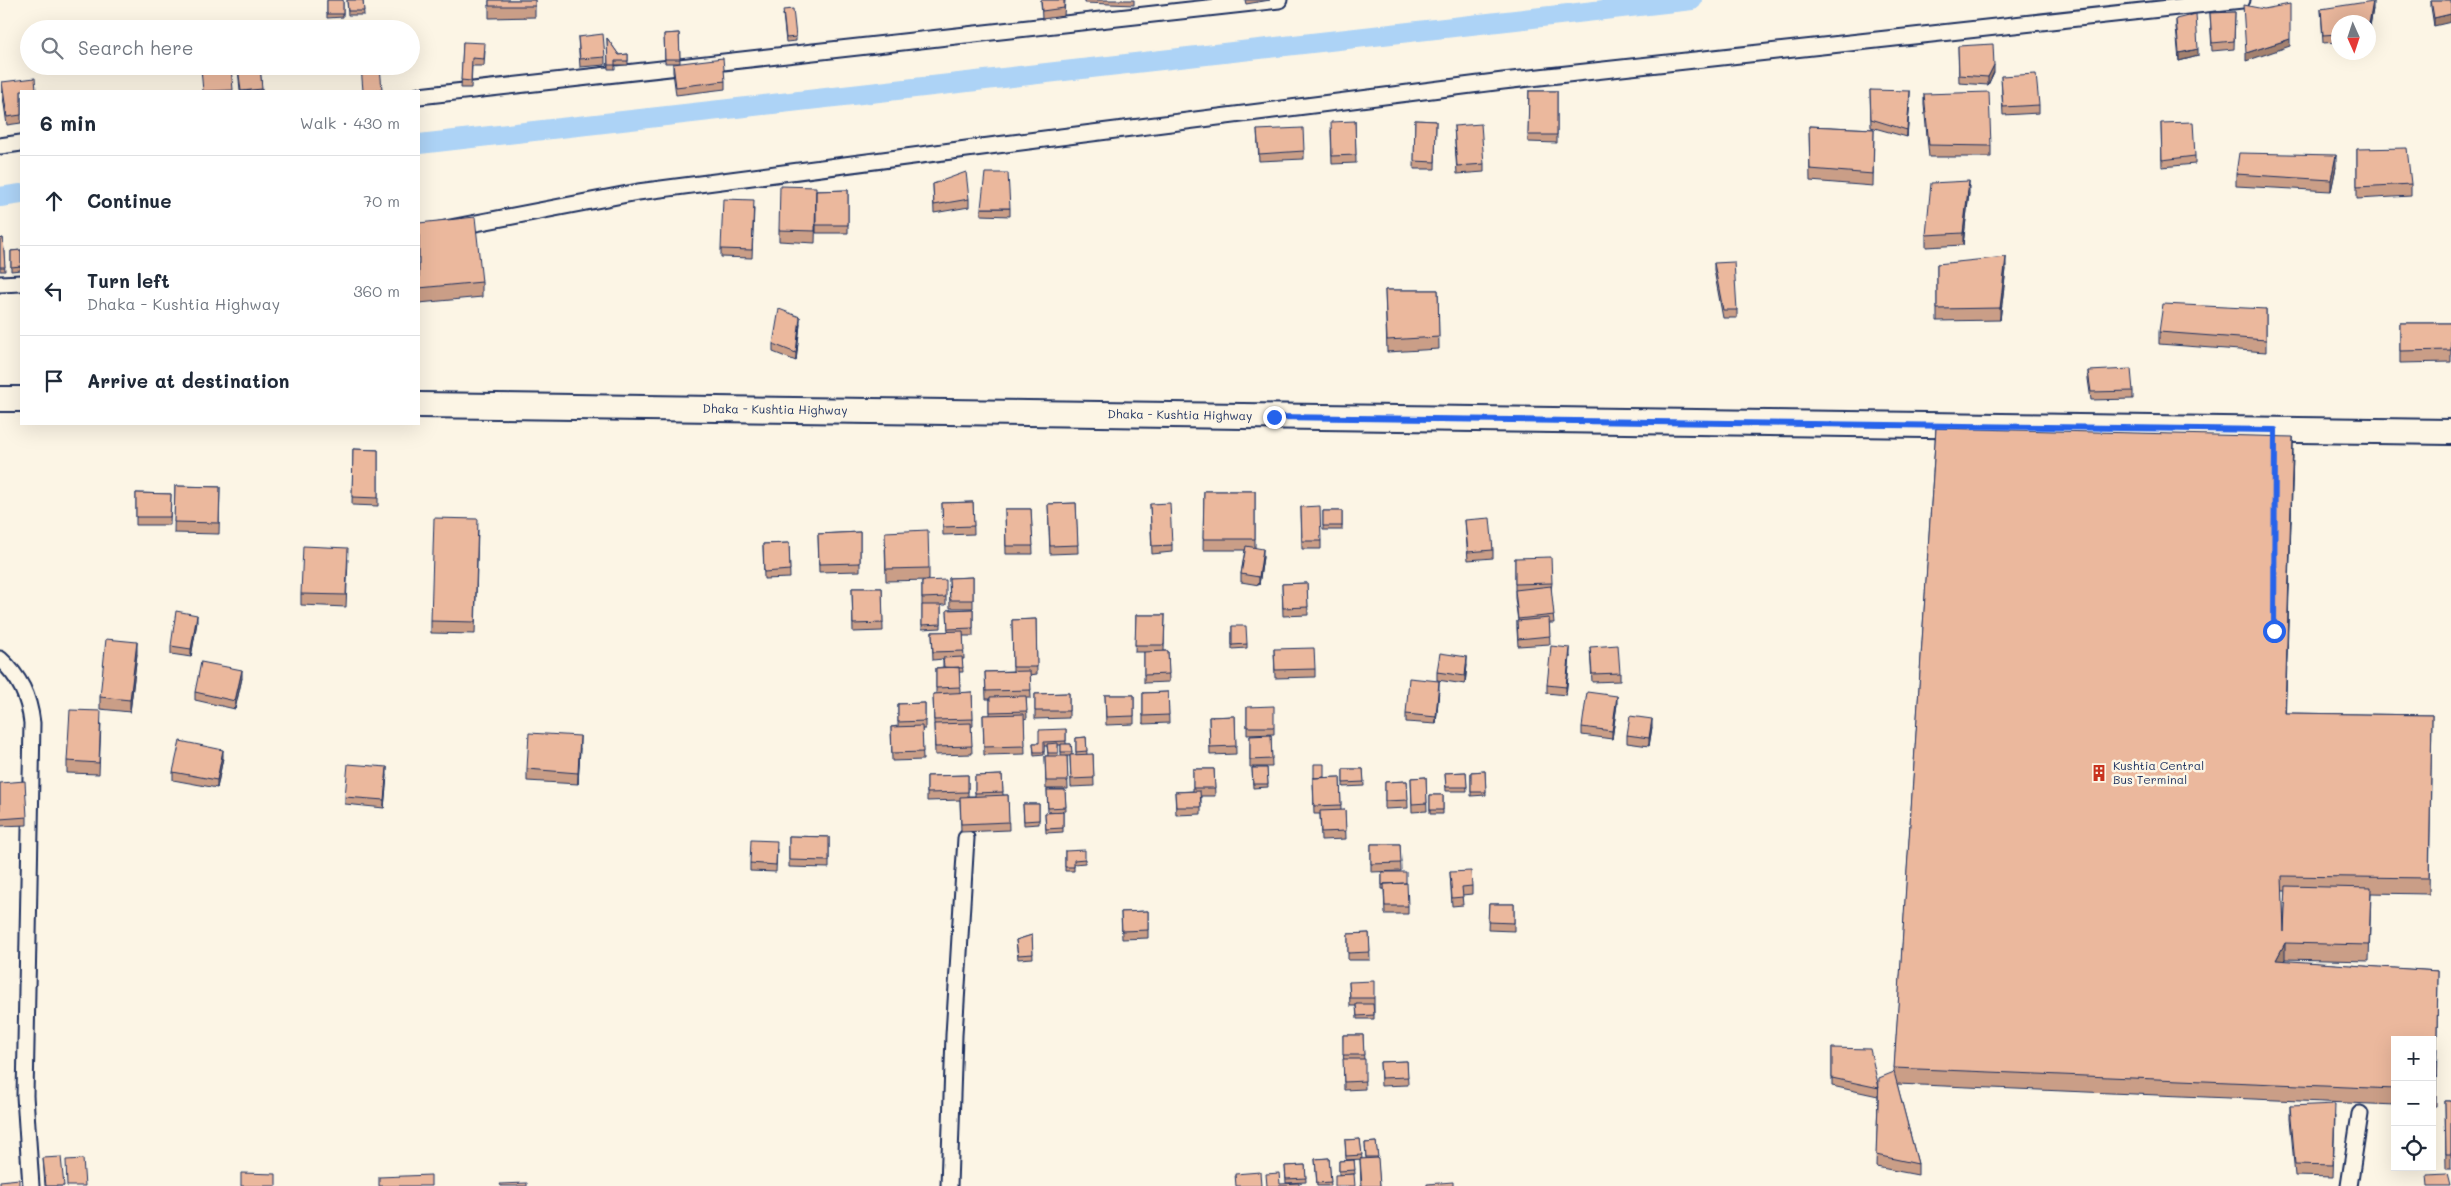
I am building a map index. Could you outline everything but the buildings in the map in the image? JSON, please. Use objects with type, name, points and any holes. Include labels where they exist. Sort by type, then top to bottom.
[{"type":"main road","points":[[0,398],[20,399]]},
{"type":"main road","name":"Dhaka - Kushtia Highway","points":[[420,405],[2275,440],[2451,432]]},
{"type":"street","points":[[420,96],[1278,0]]},
{"type":"street","points":[[420,234],[638,192],[1026,141],[1493,82],[2242,0]]},
{"type":"street","points":[[0,146],[20,143]]},
{"type":"street","points":[[0,284],[20,283]]},
{"type":"street","points":[[0,659],[10,668],[24,690],[29,701],[32,722],[25,1096],[31,1186]]},
{"type":"street","points":[[949,1186],[954,1035],[966,838]]},
{"type":"street","points":[[2349,1186],[2360,1114]]},
{"type":"waterway","points":[[420,144],[1692,0]]},
{"type":"waterway","points":[[0,197],[20,194]]},
{"type":"place","name":"Kushtia Central Bus Terminal","points":[[2099,773]]},
{"type":"route","points":[[1274,417],[2275,430],[2274,631]]}]
